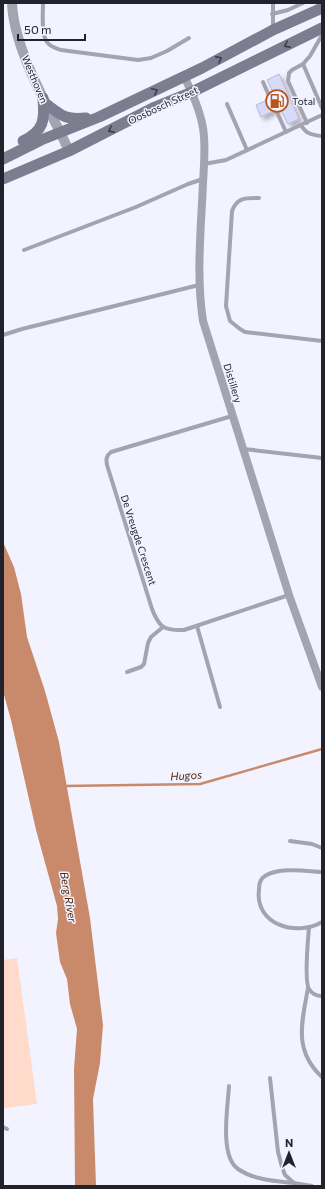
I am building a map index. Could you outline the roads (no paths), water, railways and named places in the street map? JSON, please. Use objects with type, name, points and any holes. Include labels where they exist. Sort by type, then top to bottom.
[{"type":"main road","name":"Oosbosch Street","points":[[3,159],[41,140],[99,117],[202,68],[273,30],[322,8]]},
{"type":"main road","name":"Oosbosch Street","points":[[3,179],[69,151],[155,107],[192,92],[322,28]]},
{"type":"main road","points":[[44,101],[59,114],[72,120],[99,117]]},
{"type":"main road","points":[[3,151],[28,139],[39,131],[44,115],[44,101]]},
{"type":"street","name":"Westhoven","points":[[12,3],[16,32],[44,101],[69,151]]},
{"type":"street","name":"Distillery","points":[[184,76],[192,92],[203,129],[204,164],[199,285],[203,321],[289,595],[322,687]]},
{"type":"lane","points":[[42,3],[44,35],[46,42],[61,50],[138,60],[151,58],[167,51],[189,38]]},
{"type":"lane","points":[[273,3],[273,30]]},
{"type":"lane","points":[[272,14],[288,10],[303,3]]},
{"type":"lane","points":[[306,123],[288,82],[288,77],[292,70],[303,64],[310,56],[322,35]]},
{"type":"lane","points":[[303,64],[322,108]]},
{"type":"lane","points":[[263,82],[270,98]]},
{"type":"lane","points":[[227,104],[247,150]]},
{"type":"lane","points":[[276,110],[286,132]]},
{"type":"lane","points":[[204,164],[226,160],[322,115]]},
{"type":"lane","points":[[301,125],[304,131],[308,134],[322,136]]},
{"type":"lane","points":[[24,250],[136,207],[203,179]]},
{"type":"lane","points":[[259,198],[239,200],[234,205],[232,210],[226,306],[230,321],[245,332],[322,341]]},
{"type":"lane","points":[[3,335],[199,285]]},
{"type":"lane","name":"De Vreugde Crescent","points":[[163,627],[157,621],[152,609],[106,460],[107,456],[111,452],[232,416]]},
{"type":"lane","points":[[244,449],[322,458]]},
{"type":"lane","points":[[127,672],[141,667],[144,664],[148,643],[151,638],[163,627],[172,630],[184,630],[289,595]]},
{"type":"lane","points":[[197,626],[220,708]]},
{"type":"lane","points":[[290,841],[312,844],[322,848]]},
{"type":"lane","points":[[322,872],[278,872],[264,876],[259,883],[258,893],[261,907],[266,916],[273,922],[286,927],[308,927],[322,922]]},
{"type":"lane","points":[[308,927],[306,979],[308,988],[301,1027],[302,1042],[305,1055],[312,1067],[322,1077]]},
{"type":"lane","points":[[308,988],[312,993],[322,996]]},
{"type":"lane","points":[[270,1078],[278,1152],[285,1175],[294,1183]]},
{"type":"lane","points":[[229,1086],[226,1143],[231,1161],[237,1168],[250,1175],[268,1180],[312,1186]]},
{"type":"water","name":"Berg River","points":[[3,542],[14,567],[21,594],[27,637],[45,691],[59,742],[90,918],[103,1025],[100,1063],[93,1099],[96,1186],[75,1186],[74,1069],[77,1029],[70,1004],[67,979],[60,962],[56,933],[58,919],[57,906],[36,830],[3,691]]},
{"type":"waterway","name":"Hugos","points":[[64,786],[200,784],[322,749]]},
{"type":"place","name":"Total","points":[[277,101]]}]
